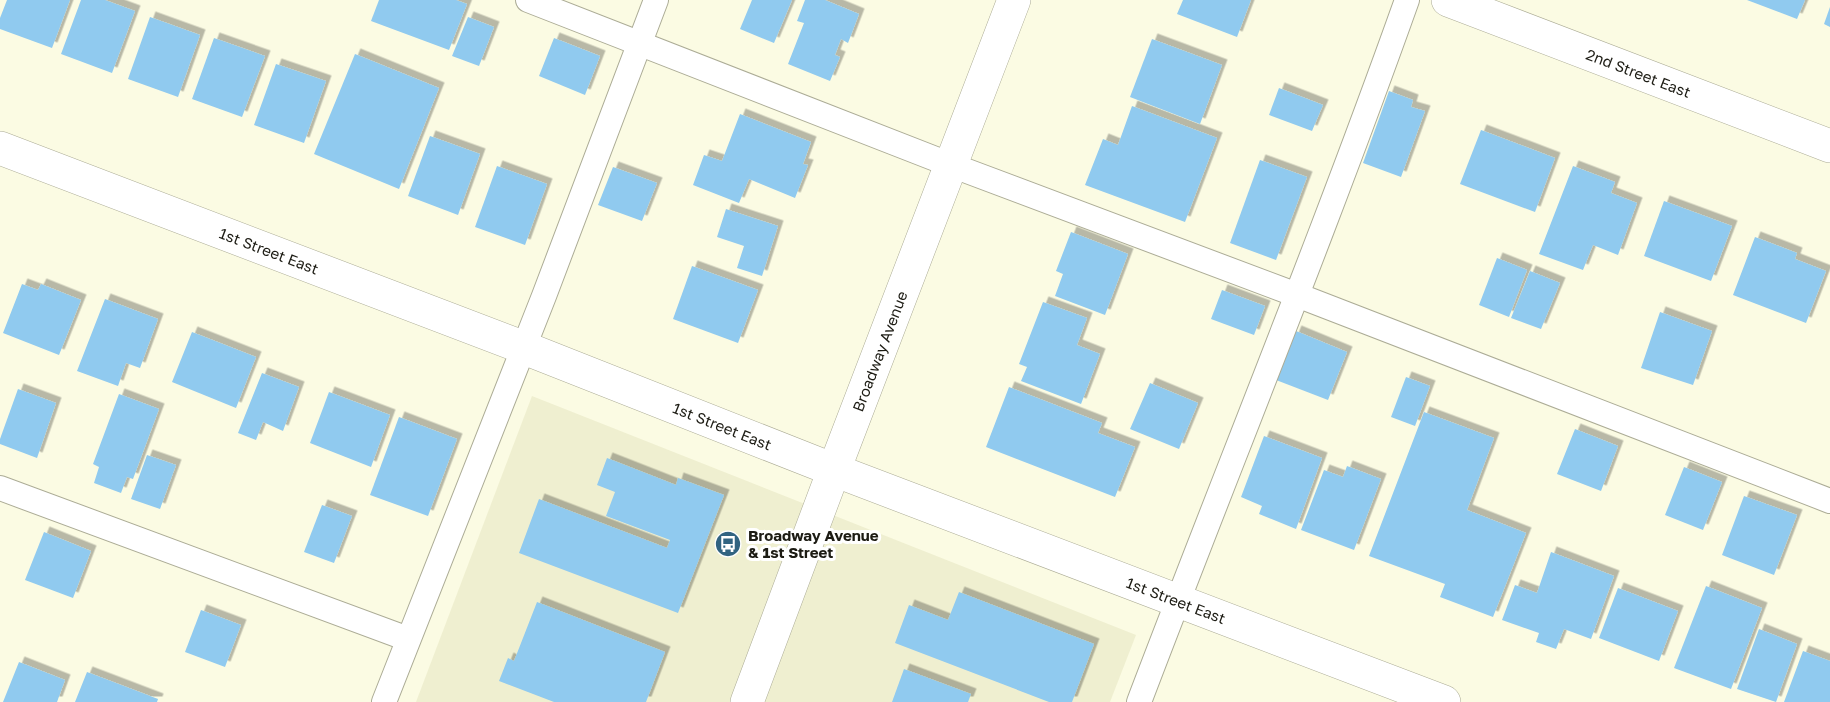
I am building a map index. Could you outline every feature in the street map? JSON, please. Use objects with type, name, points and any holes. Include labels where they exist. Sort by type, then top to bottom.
[{"type":"street","name":"Broadway Avenue","points":[[747,702],[1014,0]]},
{"type":"street","name":"2nd Street East","points":[[1448,0],[1830,146]]},
{"type":"street","name":"1st Street East","points":[[0,148],[522,347],[834,470],[1444,702]]},
{"type":"lane","points":[[528,0],[951,165],[1297,295],[1830,501]]},
{"type":"lane","points":[[384,702],[656,0]]},
{"type":"lane","points":[[1139,702],[1297,295],[1407,0]]},
{"type":"lane","points":[[0,488],[408,639]]},
{"type":"shaded area","points":[[532,396],[1136,635],[1110,702],[416,702]]},
{"type":"building","points":[[7,0],[70,0],[52,48],[0,29],[0,18]]},
{"type":"building","points":[[81,0],[105,0],[135,11],[112,73],[61,54]]},
{"type":"building","points":[[379,0],[456,0],[467,4],[449,50],[371,21]]},
{"type":"building","points":[[752,0],[792,0],[774,43],[740,29]]},
{"type":"building","points":[[805,0],[825,0],[859,14],[848,43],[841,39],[835,55],[840,57],[830,81],[788,64],[804,23],[797,21]]},
{"type":"building","points":[[1183,0],[1251,0],[1237,37],[1177,14]]},
{"type":"building","points":[[1747,0],[1805,0],[1797,19]]},
{"type":"building","points":[[1830,7],[1830,27],[1824,24]]},
{"type":"building","points":[[150,17],[200,35],[178,97],[128,79]]},
{"type":"building","points":[[468,17],[494,27],[479,66],[452,56]]},
{"type":"building","points":[[214,38],[265,56],[242,117],[192,99]]},
{"type":"building","points":[[554,38],[600,56],[585,95],[539,76]]},
{"type":"building","points":[[1152,39],[1222,65],[1200,124],[1130,97]]},
{"type":"building","points":[[355,54],[439,88],[399,189],[314,154]]},
{"type":"building","points":[[276,64],[326,81],[304,143],[254,125]]},
{"type":"building","points":[[1279,88],[1323,105],[1312,131],[1269,115]]},
{"type":"building","points":[[1389,91],[1413,100],[1411,107],[1425,111],[1401,177],[1363,163]]},
{"type":"building","points":[[1132,106],[1217,138],[1185,222],[1085,185],[1103,139],[1118,145]]},
{"type":"building","points":[[740,114],[811,142],[803,164],[808,165],[795,198],[749,179],[739,203],[693,185],[704,155],[722,161]]},
{"type":"building","points":[[1481,130],[1555,158],[1535,212],[1460,184]]},
{"type":"building","points":[[430,136],[480,154],[458,215],[408,196]]},
{"type":"building","points":[[1260,160],[1307,177],[1276,260],[1230,243]]},
{"type":"building","points":[[497,166],[547,184],[525,245],[475,227]]},
{"type":"building","points":[[1573,166],[1615,182],[1611,193],[1637,203],[1618,255],[1593,245],[1583,270],[1539,254]]},
{"type":"building","points":[[613,167],[657,183],[642,221],[598,205]]},
{"type":"building","points":[[1664,201],[1732,226],[1711,281],[1644,256]]},
{"type":"building","points":[[726,209],[778,226],[762,276],[737,268],[744,246],[717,237]]},
{"type":"building","points":[[1071,232],[1128,254],[1105,315],[1055,296],[1063,274],[1056,271]]},
{"type":"building","points":[[1755,237],[1797,253],[1795,259],[1826,271],[1806,323],[1733,295]]},
{"type":"building","points":[[1497,258],[1527,270],[1509,317],[1479,305]]},
{"type":"building","points":[[692,266],[758,290],[738,343],[673,319]]},
{"type":"building","points":[[1530,271],[1560,283],[1541,329],[1511,318]]},
{"type":"building","points":[[22,284],[38,290],[41,284],[81,300],[59,355],[3,333]]},
{"type":"building","points":[[1222,290],[1265,306],[1254,335],[1211,319]]},
{"type":"building","points":[[105,299],[158,319],[140,368],[126,363],[118,386],[77,371]]},
{"type":"building","points":[[1043,302],[1087,318],[1077,345],[1100,354],[1081,404],[1021,381],[1027,367],[1019,364]]},
{"type":"building","points":[[1660,312],[1712,331],[1693,385],[1641,368]]},
{"type":"building","points":[[1296,331],[1347,352],[1328,400],[1276,380]]},
{"type":"building","points":[[192,332],[256,357],[236,408],[172,382]]},
{"type":"building","points":[[262,373],[299,387],[283,431],[263,422],[256,440],[238,433]]},
{"type":"building","points":[[1406,377],[1430,386],[1415,426],[1391,417]]},
{"type":"building","points":[[1150,383],[1198,403],[1179,449],[1130,429]]},
{"type":"building","points":[[1009,387],[1102,423],[1098,433],[1135,447],[1115,497],[986,447]]},
{"type":"building","points":[[18,389],[56,403],[37,458],[0,444]]},
{"type":"building","points":[[329,392],[390,415],[371,467],[310,443]]},
{"type":"building","points":[[119,394],[159,409],[133,479],[127,477],[121,493],[94,483],[99,467],[93,464]]},
{"type":"building","points":[[1424,412],[1494,438],[1467,510],[1526,533],[1493,617],[1440,597],[1445,584],[1369,556]]},
{"type":"building","points":[[399,417],[457,439],[428,516],[370,495]]},
{"type":"building","points":[[1575,429],[1618,446],[1601,491],[1557,474]]},
{"type":"building","points":[[1264,436],[1322,458],[1296,529],[1259,514],[1262,506],[1241,497]]},
{"type":"building","points":[[147,455],[176,465],[160,509],[131,499]]},
{"type":"building","points":[[607,458],[676,485],[678,478],[724,495],[678,613],[519,553],[539,499],[667,548],[670,540],[606,516],[615,492],[597,485]]},
{"type":"building","points":[[1347,466],[1381,479],[1354,550],[1301,530],[1324,470],[1343,477]]},
{"type":"building","points":[[1684,467],[1722,482],[1703,530],[1665,515]]},
{"type":"building","points":[[1744,496],[1797,515],[1774,575],[1722,555]]},
{"type":"building","points":[[322,505],[352,516],[334,563],[304,552]]},
{"type":"building","points":[[44,532],[91,551],[73,598],[25,580]]},
{"type":"building","points":[[1551,552],[1614,576],[1591,639],[1564,629],[1556,649],[1536,642],[1539,633],[1502,620],[1515,585],[1537,593]]},
{"type":"building","points":[[1706,586],[1762,608],[1731,689],[1674,668]]},
{"type":"building","points":[[1618,588],[1678,611],[1659,661],[1599,638]]},
{"type":"building","points":[[959,592],[1094,644],[1072,702],[1049,702],[895,643],[909,605],[948,620]]},
{"type":"building","points":[[537,602],[665,652],[646,702],[554,702],[499,681],[508,658],[514,661]]},
{"type":"building","points":[[201,610],[241,625],[225,667],[185,652]]},
{"type":"building","points":[[1759,629],[1797,644],[1776,702],[1737,689]]},
{"type":"building","points":[[1803,651],[1830,661],[1830,702],[1784,702]]},
{"type":"building","points":[[19,662],[65,680],[57,702],[3,702]]},
{"type":"building","points":[[904,669],[971,694],[968,702],[892,702]]},
{"type":"building","points":[[87,672],[158,699],[157,702],[75,702]]},
{"type":"place","name":"Broadway Avenue & 1st Street","points":[[728,544]]}]
